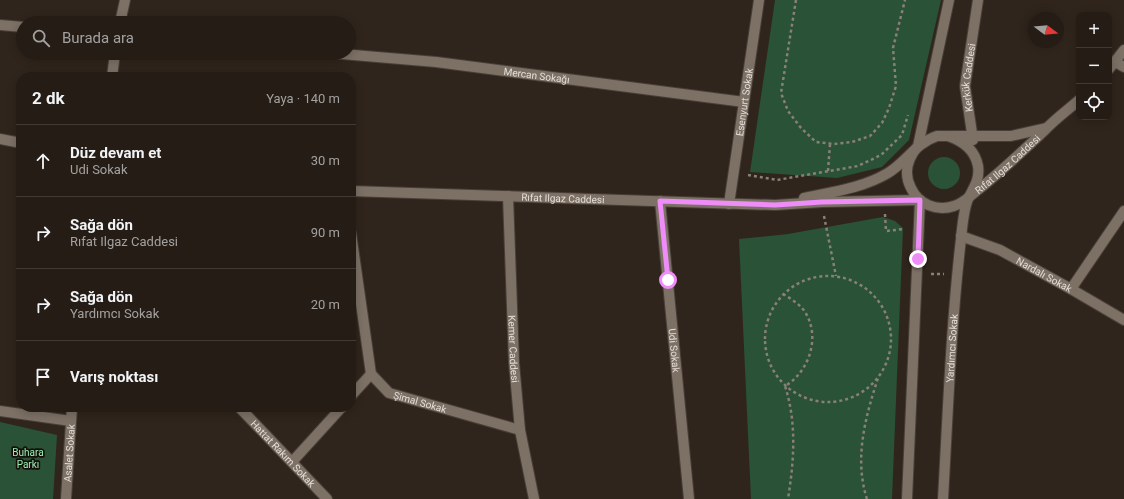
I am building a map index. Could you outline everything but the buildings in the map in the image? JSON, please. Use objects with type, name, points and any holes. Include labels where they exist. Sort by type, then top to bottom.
[{"type":"street","points":[[122,16],[125,0]]},
{"type":"street","name":"Esenyurt Sokak","points":[[729,204],[759,0]]},
{"type":"street","points":[[907,499],[920,200],[913,192],[906,173],[911,154],[918,146],[949,0]]},
{"type":"street","name":"Kerkük Caddesi","points":[[975,156],[965,86],[978,0]]},
{"type":"street","points":[[0,25],[16,26]]},
{"type":"street","points":[[1116,66],[1124,50]]},
{"type":"street","name":"Mercan Sokağı","points":[[356,55],[436,62],[744,102]]},
{"type":"street","points":[[113,72],[114,60]]},
{"type":"street","name":"Rıfat Ilgaz Caddesi","points":[[356,191],[775,205],[822,202],[920,200],[933,207],[948,208],[956,206],[968,198],[1015,160],[1046,128],[1076,103]]},
{"type":"street","name":"Rıfat Ilgaz Caddesi","points":[[775,205],[848,188],[882,176],[897,166],[918,146],[937,136],[1011,136],[1046,128]]},
{"type":"street","points":[[948,136],[959,140],[968,147],[975,156]]},
{"type":"street","points":[[0,139],[16,142]]},
{"type":"street","name":"Rıfat Ilgaz Caddesi","points":[[968,198],[975,189],[978,178],[978,167],[975,156]]},
{"type":"street","name":"Kemer Caddesi","points":[[508,196],[514,363],[520,430],[534,499]]},
{"type":"street","name":"Yardımcı Sokak","points":[[943,499],[957,274],[961,236],[968,198]]},
{"type":"street","name":"Udi Sokak","points":[[660,201],[689,499]]},
{"type":"street","points":[[1071,289],[1124,211]]},
{"type":"street","name":"Nardalı Sokak","points":[[961,236],[1000,250],[1124,320]]},
{"type":"street","points":[[356,268],[371,374],[356,390]]},
{"type":"street","name":"Şimal Sokak","points":[[371,374],[389,393],[520,430]]},
{"type":"street","points":[[0,411],[71,421]]},
{"type":"street","name":"Asalet Sokak","points":[[66,499],[72,412]]},
{"type":"street","name":"Hattat Rakım Sokak","points":[[244,412],[327,499]]},
{"type":"street","points":[[292,462],[337,412]]},
{"type":"path","points":[[796,0],[781,94],[788,111],[801,128],[816,142],[830,144],[852,142],[870,136],[890,108],[896,86],[893,48],[905,0]]},
{"type":"path","points":[[733,177],[746,175],[777,180],[858,166],[881,155],[902,135],[910,109]]},
{"type":"path","points":[[828,171],[830,144]]},
{"type":"path","points":[[881,155],[882,176]]},
{"type":"path","points":[[884,201],[886,231],[909,229]]},
{"type":"path","points":[[822,202],[836,276]]},
{"type":"path","points":[[917,274],[957,274]]},
{"type":"path","points":[[836,276],[863,286],[878,301],[890,328],[890,349],[886,363],[878,376],[861,393],[838,402],[822,402],[806,398],[785,386],[775,374],[768,362],[764,340],[766,326],[771,312],[783,294],[796,284],[811,278],[836,276]]},
{"type":"path","points":[[783,294],[797,303],[805,312],[812,335],[809,356],[804,368],[796,379],[785,386]]},
{"type":"path","points":[[867,499],[861,483],[860,462],[864,434],[878,376]]},
{"type":"path","points":[[785,386],[792,416],[794,448],[788,499]]},
{"type":"green space","points":[[775,0],[941,0],[909,140],[882,167],[837,178],[750,172]]},
{"type":"green space","points":[[944,157],[950,158],[957,164],[960,173],[959,179],[953,186],[944,189],[938,188],[931,182],[928,173],[929,167],[935,160]]},
{"type":"green space","points":[[883,217],[895,221],[903,228],[892,499],[751,499],[739,239],[788,234]]},
{"type":"green space","name":"Buhara Parkı","points":[[0,422],[57,435],[53,499],[0,499]]},
{"type":"route","points":[[668,280],[660,201],[775,205],[822,202],[920,200],[918,259]]}]
